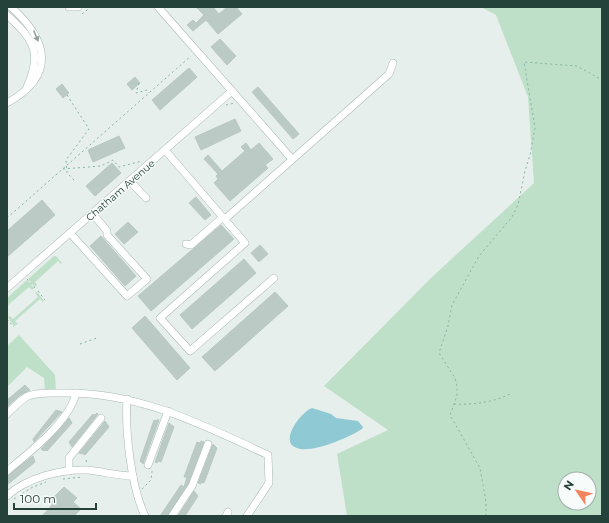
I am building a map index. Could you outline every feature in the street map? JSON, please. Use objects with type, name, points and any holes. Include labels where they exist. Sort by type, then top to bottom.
[{"type":"street","points":[[7,103],[32,86],[36,80],[42,63],[41,49],[34,31],[11,7]]},
{"type":"street","points":[[69,7],[78,7]]},
{"type":"street","points":[[158,7],[197,51],[230,93],[292,159]]},
{"type":"street","points":[[7,15],[27,35],[33,49],[34,73],[22,94]]},
{"type":"street","points":[[186,244],[191,245],[292,159],[389,74],[393,63]]},
{"type":"street","name":"Chatham Avenue","points":[[7,288],[230,93]]},
{"type":"street","points":[[165,150],[245,243],[160,318],[190,351],[274,278]]},
{"type":"street","points":[[130,181],[146,198]]},
{"type":"street","points":[[70,233],[127,296],[132,292],[147,279],[107,235],[107,231],[93,214]]},
{"type":"street","points":[[7,471],[38,446],[71,407],[76,393]]},
{"type":"street","points":[[7,414],[30,396],[76,393],[92,393],[127,399],[168,411],[268,455],[269,483],[247,516]]},
{"type":"street","points":[[127,399],[133,476],[139,502],[145,516]]},
{"type":"street","points":[[148,465],[168,411]]},
{"type":"street","points":[[69,471],[69,458],[101,418]]},
{"type":"street","points":[[172,516],[192,486],[208,444]]},
{"type":"street","points":[[9,499],[35,480],[69,471],[86,470],[133,476]]},
{"type":"path","points":[[82,14],[91,7]]},
{"type":"path","points":[[7,218],[197,51]]},
{"type":"path","points":[[486,516],[486,502],[482,474],[450,415],[457,396],[456,382],[440,354],[440,347],[448,326],[452,305],[479,256],[507,224],[518,205],[535,128],[524,62],[576,66],[602,80]]},
{"type":"path","points":[[139,83],[136,94],[146,90],[149,93]]},
{"type":"path","points":[[224,106],[235,103],[230,93]]},
{"type":"path","points":[[67,95],[89,129],[66,160],[67,173],[74,180]]},
{"type":"path","points":[[62,169],[101,166],[113,160],[119,167],[144,160]]},
{"type":"path","points":[[27,279],[34,288]]},
{"type":"path","points":[[38,291],[45,300]]},
{"type":"path","points":[[7,319],[14,327]]},
{"type":"path","points":[[80,344],[97,338]]},
{"type":"path","points":[[454,404],[468,405],[499,399],[512,393]]},
{"type":"path","points":[[58,479],[86,476]]},
{"type":"path","points":[[9,499],[31,488],[46,483]]},
{"type":"green space","points":[[481,7],[602,7],[602,516],[347,516],[337,454],[388,430],[324,386],[431,278],[534,183],[528,97],[496,15]]},
{"type":"green space","points":[[54,256],[56,256],[62,263],[61,264],[58,261],[35,282],[37,285],[35,287],[28,279]]},
{"type":"green space","points":[[27,280],[34,288],[32,290],[29,287],[7,306],[7,298]]},
{"type":"green space","points":[[37,292],[44,301],[43,302],[40,299],[15,321],[18,324],[14,326],[8,317],[10,316],[13,319],[38,297],[35,293]]},
{"type":"green space","points":[[19,335],[55,375],[56,391],[45,391],[44,378],[27,367],[7,387],[7,346]]},
{"type":"water","points":[[312,408],[331,414],[336,418],[358,421],[363,427],[362,429],[340,440],[321,447],[311,449],[297,448],[292,445],[290,434],[293,427],[302,415]]},
{"type":"building","points":[[196,7],[213,7],[219,14],[227,7],[236,7],[242,14],[218,34],[206,20],[193,31],[187,25],[193,20],[196,23],[204,15]]},
{"type":"building","points":[[220,39],[236,56],[227,65],[211,47]]},
{"type":"building","points":[[189,68],[197,77],[160,110],[152,100]]},
{"type":"building","points":[[135,77],[140,83],[132,90],[127,84]]},
{"type":"building","points":[[62,84],[69,93],[63,98],[56,89]]},
{"type":"building","points":[[258,87],[299,134],[293,139],[252,92]]},
{"type":"building","points":[[235,119],[241,131],[201,150],[195,137]]},
{"type":"building","points":[[119,136],[125,148],[93,162],[88,150]]},
{"type":"building","points":[[246,143],[251,150],[259,143],[273,159],[265,165],[268,168],[230,201],[214,183],[218,179],[216,176],[218,174],[204,159],[208,155],[222,171],[245,151],[241,147]]},
{"type":"building","points":[[112,163],[121,173],[95,196],[86,186]]},
{"type":"building","points":[[196,197],[211,215],[205,220],[189,203]]},
{"type":"building","points":[[42,200],[55,215],[7,257],[7,231]]},
{"type":"building","points":[[128,222],[138,232],[124,244],[115,234]]},
{"type":"building","points":[[221,225],[234,239],[151,311],[138,296]]},
{"type":"building","points":[[101,236],[136,276],[125,286],[90,246]]},
{"type":"building","points":[[260,245],[268,254],[259,262],[251,253]]},
{"type":"building","points":[[244,259],[256,273],[192,329],[180,315]]},
{"type":"building","points":[[275,292],[288,306],[215,371],[202,357]]},
{"type":"building","points":[[145,316],[190,368],[177,380],[132,328]]},
{"type":"building","points":[[25,385],[30,390],[19,396],[7,407],[7,400]]},
{"type":"building","points":[[56,410],[62,412],[34,442],[33,439]]},
{"type":"building","points":[[97,413],[98,414],[72,447],[69,442],[93,414],[95,415]]},
{"type":"building","points":[[69,418],[72,423],[47,451],[41,449]]},
{"type":"building","points":[[158,419],[159,420],[143,464],[140,461],[154,420],[157,421]]},
{"type":"building","points":[[105,421],[109,427],[85,455],[79,453]]},
{"type":"building","points":[[169,423],[174,427],[161,462],[158,461],[157,463],[155,462]]},
{"type":"building","points":[[201,441],[204,442],[188,484],[167,516],[160,516],[181,485],[184,487],[187,477],[184,477],[197,442],[200,443]]},
{"type":"building","points":[[213,444],[217,448],[204,483],[198,483]]},
{"type":"building","points":[[33,456],[35,462],[7,485],[7,476]]},
{"type":"building","points":[[64,487],[77,498],[73,502],[81,509],[74,516],[42,516],[52,505],[49,502]]},
{"type":"building","points":[[194,491],[198,496],[185,516],[178,516]]}]
